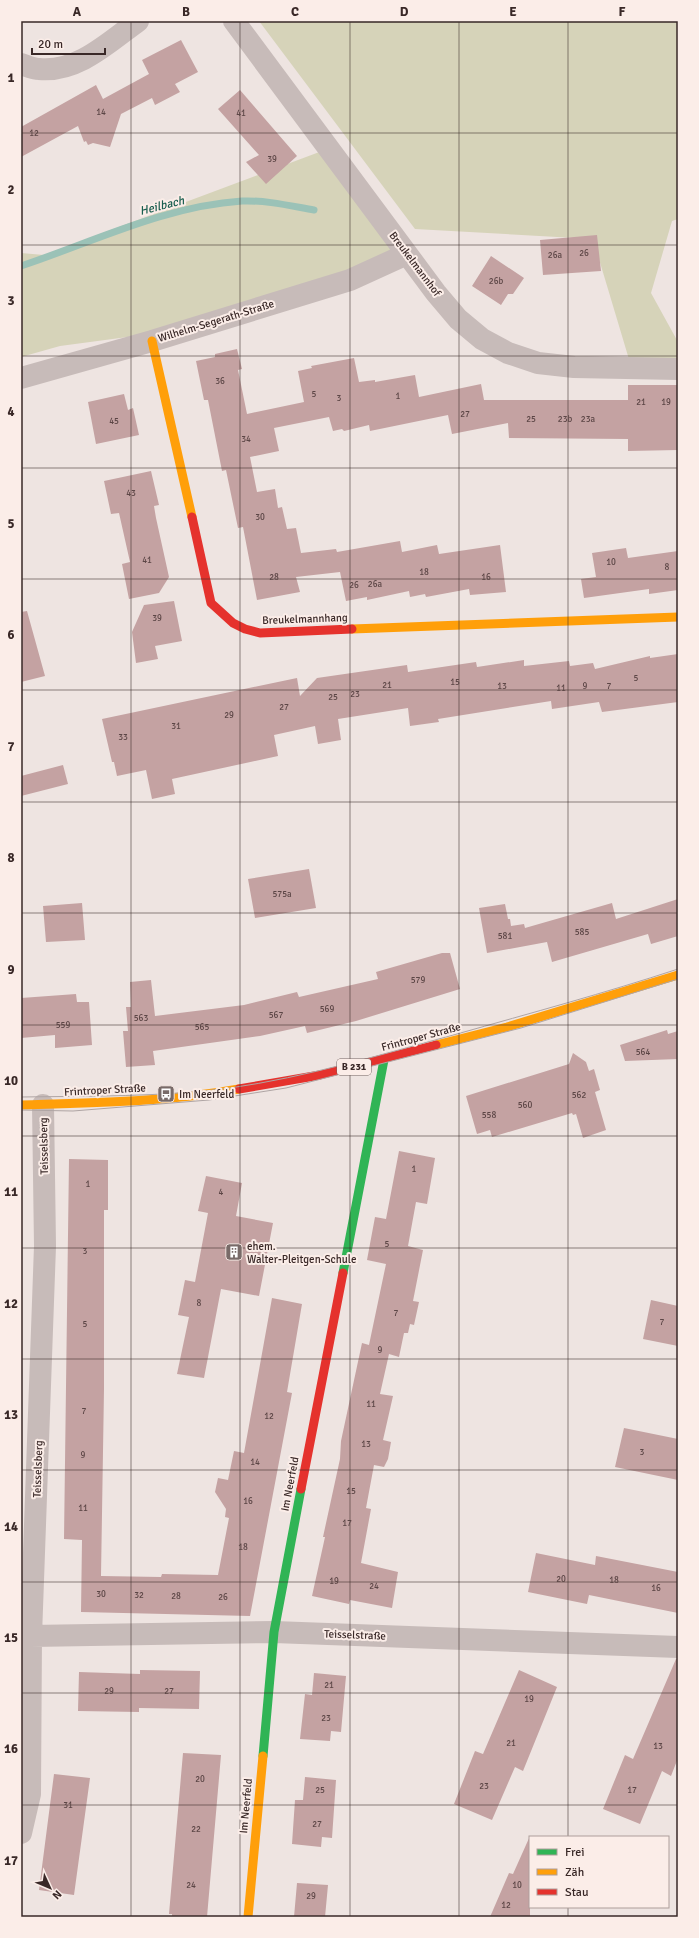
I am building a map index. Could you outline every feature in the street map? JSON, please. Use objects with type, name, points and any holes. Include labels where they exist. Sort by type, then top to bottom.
[{"type":"street","points":[[21,64],[39,69],[65,67],[89,56],[138,21]]},
{"type":"street","name":"Breukelmannhof","points":[[234,21],[436,293],[458,319],[482,339],[508,353],[538,363],[574,367],[678,369]]},
{"type":"street","name":"Wilhelm-Segerath-Straße","points":[[21,378],[152,341],[350,280],[407,254]]},
{"type":"street","name":"Breukelmannhang","points":[[152,341],[212,603],[218,612],[235,625],[248,631],[260,634],[678,617]]},
{"type":"street","name":"Frintroper Straße","points":[[21,1105],[200,1096],[312,1076],[384,1060],[507,1027],[678,975]]},
{"type":"street","name":"Im Neerfeld","points":[[248,1917],[274,1632],[384,1060]]},
{"type":"street","name":"Teisselsberg","points":[[21,1833],[30,1794],[31,1636],[45,1246],[43,1105]]},
{"type":"street","name":"Teisselstraße","points":[[31,1636],[274,1632],[678,1647]]},
{"type":"shaded area","points":[[259,21],[678,21],[678,219],[672,221],[651,293],[678,342],[678,364],[631,366],[593,239],[415,229]]},
{"type":"shaded area","points":[[330,148],[406,252],[135,336],[60,346],[21,357],[21,253],[44,255]]},
{"type":"building","points":[[181,40],[198,72],[175,84],[180,92],[155,105],[152,98],[121,114],[110,147],[93,143],[88,145],[86,141],[84,142],[78,126],[21,157],[21,127],[96,85],[103,99],[149,74],[142,60]]},
{"type":"building","points":[[240,90],[297,156],[266,184],[246,162],[259,155],[218,109]]},
{"type":"building","points":[[597,235],[601,271],[543,275],[540,240]]},
{"type":"building","points":[[491,256],[524,278],[513,294],[508,294],[501,305],[472,286]]},
{"type":"building","points":[[237,349],[242,369],[238,370],[247,414],[304,402],[298,371],[312,368],[311,366],[354,358],[359,382],[375,380],[375,382],[415,375],[419,397],[481,384],[484,400],[628,400],[628,385],[678,385],[678,450],[628,451],[628,439],[509,438],[508,423],[452,434],[448,415],[370,431],[369,425],[344,431],[342,429],[333,431],[329,417],[274,428],[279,451],[250,457],[257,492],[275,489],[278,508],[282,507],[287,529],[296,528],[301,553],[336,549],[337,552],[400,541],[402,552],[437,545],[439,554],[500,545],[506,592],[470,595],[469,589],[426,597],[425,594],[410,597],[409,591],[367,600],[367,597],[346,601],[340,572],[296,577],[300,592],[257,600],[243,527],[238,528],[226,470],[222,471],[208,400],[204,400],[196,361],[215,357],[215,354]]},
{"type":"building","points":[[124,394],[128,410],[133,408],[139,435],[96,444],[88,402]]},
{"type":"building","points":[[151,471],[159,505],[154,506],[156,518],[169,577],[159,593],[129,599],[122,564],[130,562],[119,513],[111,514],[104,481]]},
{"type":"building","points":[[626,548],[628,558],[678,551],[678,590],[649,594],[649,589],[584,598],[581,579],[596,577],[592,553]]},
{"type":"building","points":[[174,601],[182,641],[155,646],[158,659],[136,663],[132,632],[144,605]]},
{"type":"building","points":[[27,611],[45,676],[21,682],[21,612]]},
{"type":"building","points":[[678,654],[678,702],[602,712],[599,702],[552,709],[551,701],[438,719],[439,722],[410,726],[408,708],[338,719],[341,740],[318,744],[315,726],[274,735],[278,756],[172,779],[175,794],[152,799],[146,770],[117,776],[114,762],[112,762],[102,719],[297,678],[300,696],[317,678],[407,665],[408,672],[476,662],[477,667],[524,660],[524,666],[569,661],[570,666],[593,663],[595,669],[650,656],[650,658]]},
{"type":"building","points":[[63,765],[68,784],[21,796],[21,776]]},
{"type":"building","points":[[309,869],[316,908],[255,918],[248,879]]},
{"type":"building","points":[[678,899],[678,936],[651,944],[648,934],[552,962],[547,942],[487,953],[479,908],[505,904],[511,926],[524,924],[525,928],[612,903],[616,919]]},
{"type":"building","points":[[82,903],[85,940],[46,942],[43,906]]},
{"type":"building","points":[[442,953],[450,953],[460,989],[356,1021],[307,1033],[305,1026],[260,1036],[153,1051],[155,1065],[126,1067],[123,1031],[128,1031],[126,1007],[131,1007],[130,982],[151,980],[155,1016],[244,1005],[297,992],[299,997],[378,979],[376,972]]},
{"type":"building","points":[[76,994],[77,1002],[89,1002],[92,1045],[55,1048],[55,1035],[21,1038],[21,998]]},
{"type":"building","points":[[667,1030],[668,1034],[678,1031],[678,1059],[625,1061],[620,1045]]},
{"type":"building","points":[[573,1053],[586,1062],[589,1071],[594,1069],[600,1090],[595,1092],[606,1130],[583,1138],[576,1114],[573,1115],[572,1113],[492,1137],[490,1130],[477,1134],[466,1096],[569,1064]]},
{"type":"building","points":[[399,1151],[435,1158],[427,1204],[416,1202],[408,1246],[423,1250],[413,1301],[419,1302],[414,1325],[410,1324],[408,1333],[404,1333],[399,1357],[389,1354],[380,1394],[393,1396],[383,1440],[391,1442],[388,1459],[384,1467],[374,1465],[366,1508],[371,1509],[361,1563],[398,1572],[392,1608],[350,1600],[349,1604],[312,1596],[340,1459],[341,1441],[362,1343],[369,1345],[386,1264],[367,1260],[375,1217],[386,1219]]},
{"type":"building","points":[[69,1159],[108,1160],[108,1210],[104,1210],[104,1389],[101,1576],[161,1577],[162,1574],[218,1575],[229,1518],[225,1517],[226,1509],[215,1492],[218,1478],[228,1480],[234,1451],[244,1453],[272,1298],[302,1304],[287,1392],[292,1393],[250,1616],[81,1612],[82,1540],[64,1539]]},
{"type":"building","points":[[206,1176],[242,1183],[236,1216],[273,1223],[259,1296],[221,1289],[204,1378],[177,1374],[189,1317],[178,1315],[185,1280],[195,1282],[208,1213],[198,1211]]},
{"type":"building","points":[[651,1300],[678,1306],[678,1346],[643,1339]]},
{"type":"building","points":[[624,1428],[678,1439],[678,1480],[615,1467]]},
{"type":"building","points":[[536,1553],[595,1565],[596,1556],[678,1572],[678,1613],[589,1595],[587,1604],[528,1592]]},
{"type":"building","points":[[676,1659],[678,1659],[678,1758],[671,1776],[662,1771],[640,1824],[603,1809],[625,1755],[633,1759]]},
{"type":"building","points":[[140,1670],[200,1671],[199,1709],[139,1708],[139,1712],[78,1711],[79,1672],[140,1674]]},
{"type":"building","points":[[519,1670],[557,1687],[523,1771],[515,1767],[492,1820],[454,1804],[475,1751],[483,1754]]},
{"type":"building","points":[[314,1673],[346,1676],[341,1732],[331,1731],[330,1741],[300,1739],[305,1694],[312,1695]]},
{"type":"building","points":[[183,1753],[221,1755],[207,1917],[172,1917],[172,1914],[169,1914]]},
{"type":"building","points":[[54,1774],[90,1778],[74,1895],[39,1890]]},
{"type":"building","points":[[305,1777],[336,1780],[332,1838],[322,1837],[321,1847],[292,1844],[295,1800],[303,1800]]},
{"type":"building","points":[[529,1838],[530,1917],[490,1917],[509,1873],[513,1874]]},
{"type":"building","points":[[297,1883],[328,1885],[325,1917],[294,1917]]},
{"type":"waterway","name":"Heilbach","points":[[21,266],[157,217],[213,204],[260,201],[314,210]]},
{"type":"tram line","points":[[21,1097],[126,1096],[178,1093],[230,1088],[288,1078],[345,1064],[568,1003],[678,969]]},
{"type":"tram line","points":[[21,1110],[73,1111],[209,1100],[286,1088],[521,1028],[678,979]]},
{"type":"traffic: fast","points":[[343,1273],[384,1060]]},
{"type":"traffic: fast","points":[[263,1756],[274,1632],[301,1489]]},
{"type":"traffic: slow","points":[[152,341],[192,517]]},
{"type":"traffic: slow","points":[[352,629],[678,617]]},
{"type":"traffic: slow","points":[[436,1045],[507,1027],[678,975]]},
{"type":"traffic: slow","points":[[21,1105],[158,1099],[185,1097],[239,1089]]},
{"type":"traffic: slow","points":[[248,1917],[263,1756]]},
{"type":"traffic: jam","points":[[192,517],[211,603],[233,623],[245,629],[260,633],[352,629]]},
{"type":"traffic: jam","points":[[239,1089],[320,1075],[436,1045]]},
{"type":"traffic: jam","points":[[301,1489],[343,1273]]},
{"type":"place","name":"Im Neerfeld","points":[[166,1094]]},
{"type":"place","name":"ehem. Walter-Pleitgen-Schule","points":[[234,1252]]}]
